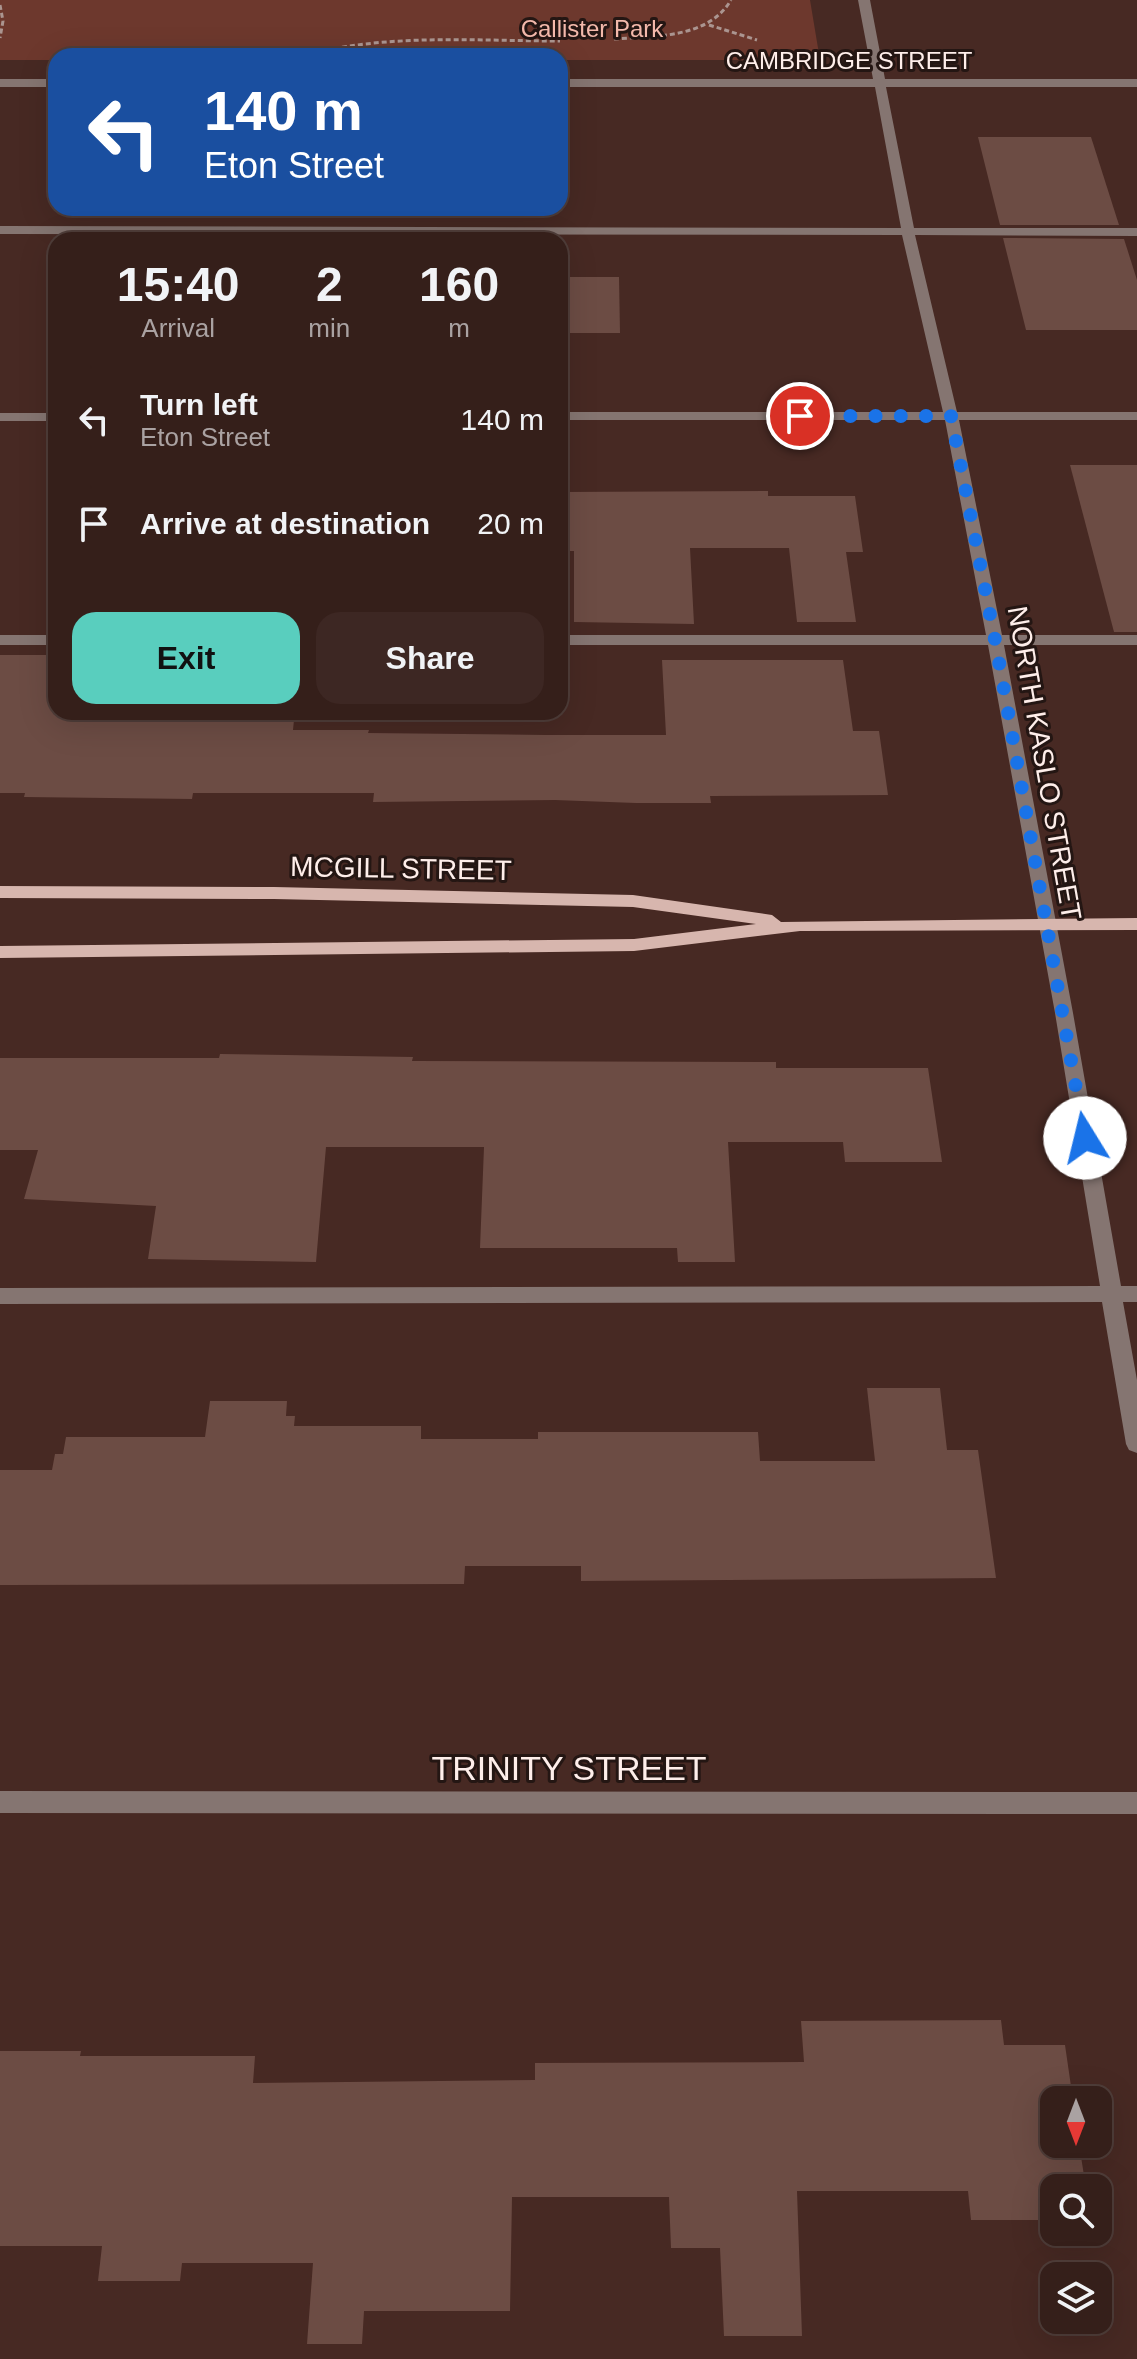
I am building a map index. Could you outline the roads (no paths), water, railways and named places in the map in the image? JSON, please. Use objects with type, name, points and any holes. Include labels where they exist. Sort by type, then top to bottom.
[{"type":"main road","name":"MCGILL STREET","points":[[0,892],[289,893],[633,901],[800,925]]},
{"type":"main road","name":"MCGILL STREET","points":[[0,952],[634,945],[800,925],[1137,924]]},
{"type":"street","name":"NORTH KASLO STREET","points":[[864,0],[908,232],[951,416],[995,640],[1137,1444]]},
{"type":"street","points":[[0,83],[48,83]]},
{"type":"street","name":"CAMBRIDGE STREET","points":[[568,83],[1137,83]]},
{"type":"street","points":[[0,230],[1137,232]]},
{"type":"street","points":[[568,416],[1137,416]]},
{"type":"street","points":[[0,417],[48,417]]},
{"type":"street","points":[[0,640],[48,640]]},
{"type":"street","points":[[568,640],[1137,640]]},
{"type":"street","points":[[0,1296],[1137,1294]]},
{"type":"street","name":"TRINITY STREET","points":[[0,1802],[1137,1803]]},
{"type":"park label","name":"Callister Park","points":[[592,29]]}]
